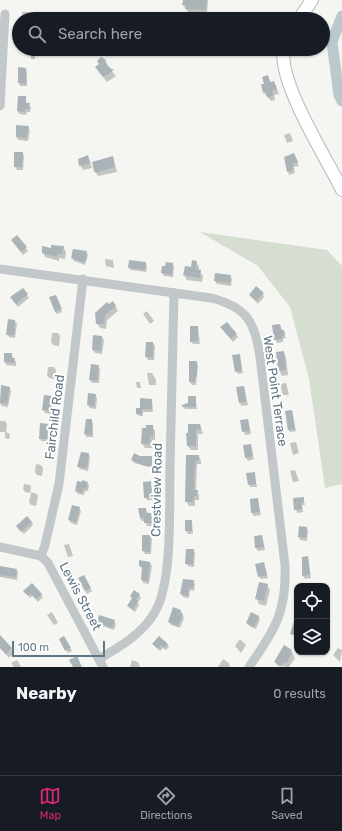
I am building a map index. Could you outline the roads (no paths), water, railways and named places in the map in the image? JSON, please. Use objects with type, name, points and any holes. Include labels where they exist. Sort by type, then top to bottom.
[{"type":"main road","points":[[304,12],[312,0]]},
{"type":"main road","points":[[284,56],[284,70],[304,120],[342,190]]},
{"type":"street","points":[[0,106],[5,14]]},
{"type":"street","name":"West Point Terrace","points":[[0,269],[211,298],[234,305],[249,320],[258,342],[283,549],[286,586],[284,599],[275,627],[249,667]]},
{"type":"street","name":"Fairchild Road","points":[[41,556],[45,545],[59,484],[83,280]]},
{"type":"street","name":"Crestview Road","points":[[101,663],[146,624],[156,610],[165,579],[169,517],[174,293]]},
{"type":"street","name":"Lewis Street","points":[[0,547],[41,556],[54,572],[101,663]]},
{"type":"waterway","points":[[342,16],[332,42],[339,95],[342,101]]}]
